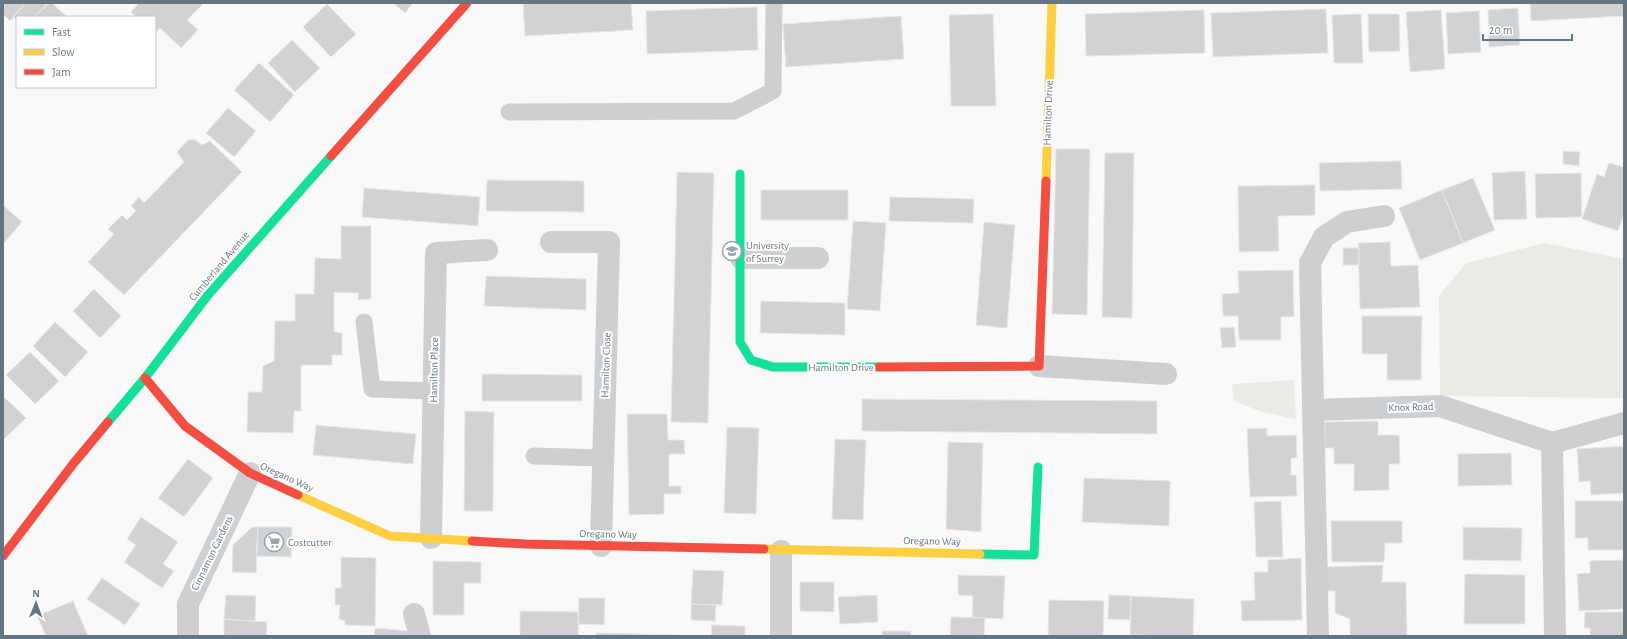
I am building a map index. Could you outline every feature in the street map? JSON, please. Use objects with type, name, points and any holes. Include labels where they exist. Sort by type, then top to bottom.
[{"type":"street","name":"Cumberland Avenue","points":[[3,556],[73,464],[145,378],[213,289],[467,3]]},
{"type":"street","name":"Hamilton Drive","points":[[1039,366],[1052,3]]},
{"type":"street","name":"Hamilton Drive","points":[[740,174],[740,342],[751,360],[773,367],[1039,366],[1166,374]]},
{"type":"street","points":[[1318,636],[1310,263],[1324,237],[1347,222],[1384,216]]},
{"type":"street","name":"Hamilton Close","points":[[551,242],[609,242],[601,546]]},
{"type":"street","name":"Hamilton Place","points":[[431,538],[436,253],[487,250]]},
{"type":"street","points":[[741,258],[818,258]]},
{"type":"street","name":"Oregano Way","points":[[145,378],[185,426],[250,473],[390,536],[524,544],[781,551],[1034,555],[1038,467]]},
{"type":"street","name":"Knox Road","points":[[1313,410],[1440,406],[1552,443]]},
{"type":"street","points":[[1555,636],[1552,443],[1624,423]]},
{"type":"street","name":"Cinnamon Gardens","points":[[188,636],[188,604],[250,473]]},
{"type":"street","points":[[781,551],[781,636]]},
{"type":"street","points":[[414,614],[420,636]]},
{"type":"lane","points":[[509,112],[734,111],[773,91],[774,3]]},
{"type":"lane","points":[[364,322],[372,389],[434,391]]},
{"type":"lane","points":[[534,456],[603,458]]},
{"type":"shaded area","points":[[1545,243],[1624,259],[1624,398],[1440,396],[1439,296],[1466,263]]},
{"type":"shaded area","points":[[1294,380],[1296,419],[1262,412],[1234,401],[1232,384]]},
{"type":"building","points":[[3,3],[26,3],[10,21],[3,14]]},
{"type":"building","points":[[26,3],[44,3],[46,5],[35,16],[16,16],[16,19],[13,16]]},
{"type":"building","points":[[49,3],[52,3],[66,16],[35,16]]},
{"type":"building","points":[[139,3],[204,3],[187,20],[198,30],[181,48],[160,28],[156,32],[156,16],[135,16],[131,12]]},
{"type":"building","points":[[393,3],[413,3],[405,13]]},
{"type":"building","points":[[523,3],[631,3],[633,30],[525,36]]},
{"type":"building","points":[[1530,3],[1624,3],[1624,16],[1531,21]]},
{"type":"building","points":[[327,4],[356,34],[331,57],[303,27]]},
{"type":"building","points":[[757,7],[758,50],[647,54],[646,11]]},
{"type":"building","points":[[1518,8],[1520,45],[1489,47],[1488,10]]},
{"type":"building","points":[[1326,9],[1328,53],[1213,57],[1211,13]]},
{"type":"building","points":[[1204,10],[1205,53],[1086,56],[1085,14]]},
{"type":"building","points":[[1441,10],[1445,69],[1410,72],[1406,12]]},
{"type":"building","points":[[1479,11],[1481,52],[1448,54],[1446,13]]},
{"type":"building","points":[[993,14],[996,106],[951,106],[949,15]]},
{"type":"building","points":[[1361,14],[1363,63],[1334,63],[1332,15]]},
{"type":"building","points":[[1368,14],[1399,14],[1400,51],[1369,52]]},
{"type":"building","points":[[901,16],[904,59],[786,67],[783,24]]},
{"type":"building","points":[[292,40],[320,68],[295,92],[268,63]]},
{"type":"building","points":[[259,63],[294,95],[270,122],[234,90]]},
{"type":"building","points":[[228,108],[256,131],[234,157],[206,133]]},
{"type":"building","points":[[194,139],[202,145],[210,141],[242,172],[124,295],[88,262],[114,234],[108,229],[122,215],[127,220],[136,211],[131,206],[139,197],[144,203],[184,162],[177,152],[188,140]]},
{"type":"building","points":[[1056,149],[1090,149],[1087,315],[1052,314]]},
{"type":"building","points":[[1563,151],[1580,152],[1579,166],[1563,164]]},
{"type":"building","points":[[1105,153],[1134,153],[1132,318],[1102,317]]},
{"type":"building","points":[[1401,161],[1402,189],[1320,191],[1319,163]]},
{"type":"building","points":[[1609,163],[1624,167],[1624,213],[1618,231],[1582,219],[1597,174],[1604,177]]},
{"type":"building","points":[[1525,171],[1527,219],[1494,220],[1492,173]]},
{"type":"building","points":[[677,172],[714,173],[708,423],[671,422]]},
{"type":"building","points":[[1581,173],[1582,217],[1536,218],[1535,174]]},
{"type":"building","points":[[1473,178],[1495,230],[1463,243],[1442,190]]},
{"type":"building","points":[[487,180],[584,181],[584,212],[486,211]]},
{"type":"building","points":[[1315,185],[1315,215],[1278,216],[1279,251],[1239,252],[1238,186]]},
{"type":"building","points":[[364,188],[480,197],[478,226],[362,217]]},
{"type":"building","points":[[761,190],[848,190],[848,220],[761,220]]},
{"type":"building","points":[[1442,190],[1463,243],[1420,260],[1399,208]]},
{"type":"building","points":[[890,197],[974,199],[973,223],[889,221]]},
{"type":"building","points":[[3,205],[22,222],[3,244]]},
{"type":"building","points":[[853,221],[886,223],[880,311],[847,309]]},
{"type":"building","points":[[984,222],[1015,225],[1007,328],[976,325]]},
{"type":"building","points":[[341,226],[371,226],[371,299],[358,300],[358,293],[334,292],[334,332],[342,333],[342,355],[332,355],[332,365],[301,365],[301,411],[294,411],[293,433],[247,432],[248,392],[262,392],[263,366],[274,361],[275,321],[295,321],[295,294],[314,294],[315,258],[341,259]]},
{"type":"building","points":[[1390,242],[1391,266],[1418,265],[1420,307],[1360,309],[1358,243]]},
{"type":"building","points":[[1343,248],[1359,248],[1359,265],[1343,265]]},
{"type":"building","points":[[1293,270],[1294,317],[1281,317],[1281,340],[1239,340],[1238,316],[1223,316],[1222,294],[1239,293],[1238,271]]},
{"type":"building","points":[[486,276],[586,279],[586,310],[484,306]]},
{"type":"building","points":[[94,289],[121,316],[100,338],[73,311]]},
{"type":"building","points":[[761,301],[845,303],[845,335],[760,333]]},
{"type":"building","points":[[1362,316],[1422,316],[1421,380],[1387,380],[1387,354],[1362,354]]},
{"type":"building","points":[[55,322],[88,352],[65,377],[33,346]]},
{"type":"building","points":[[1234,327],[1236,347],[1222,348],[1220,328]]},
{"type":"building","points":[[30,352],[59,381],[35,404],[6,375]]},
{"type":"building","points":[[482,374],[582,375],[582,401],[482,401]]},
{"type":"building","points":[[3,396],[26,418],[3,440]]},
{"type":"building","points":[[862,399],[1157,401],[1157,434],[862,431]]},
{"type":"building","points":[[465,411],[494,412],[493,511],[464,511]]},
{"type":"building","points":[[627,414],[667,414],[668,440],[684,440],[685,454],[669,454],[669,486],[681,486],[681,494],[664,494],[664,514],[629,515]]},
{"type":"building","points":[[1378,421],[1378,435],[1399,435],[1400,464],[1389,464],[1389,490],[1354,491],[1354,464],[1334,464],[1334,448],[1325,448],[1325,422]]},
{"type":"building","points":[[316,425],[416,434],[413,464],[313,455]]},
{"type":"building","points":[[727,427],[759,428],[756,514],[724,513]]},
{"type":"building","points":[[1267,428],[1267,436],[1296,435],[1297,458],[1291,458],[1291,475],[1296,475],[1297,496],[1250,497],[1247,429]]},
{"type":"building","points":[[835,439],[866,440],[863,520],[832,519]]},
{"type":"building","points":[[948,442],[983,443],[981,532],[946,529]]},
{"type":"building","points":[[1624,446],[1624,493],[1591,495],[1590,481],[1579,482],[1577,449]]},
{"type":"building","points":[[1511,453],[1512,485],[1458,486],[1458,454]]},
{"type":"building","points":[[188,459],[213,478],[184,517],[158,498]]},
{"type":"building","points":[[1084,478],[1170,481],[1169,526],[1082,522]]},
{"type":"building","points":[[1281,501],[1283,557],[1256,557],[1254,502]]},
{"type":"building","points":[[1575,501],[1624,501],[1624,550],[1588,550],[1588,538],[1575,538]]},
{"type":"building","points":[[141,517],[178,542],[163,564],[174,571],[162,588],[124,562],[136,545],[127,539]]},
{"type":"building","points":[[1331,521],[1402,521],[1402,543],[1385,543],[1384,562],[1332,562]]},
{"type":"building","points":[[252,527],[258,527],[256,573],[232,572],[233,545]]},
{"type":"building","name":"Costcutter","points":[[258,527],[292,527],[291,557],[256,556]]},
{"type":"building","points":[[1463,527],[1522,528],[1521,561],[1463,560]]},
{"type":"building","points":[[341,557],[376,558],[375,626],[345,625],[345,621],[339,619],[340,605],[335,605],[335,588],[341,588]]},
{"type":"building","points":[[1301,558],[1302,620],[1242,621],[1241,601],[1255,600],[1254,572],[1268,572],[1268,560]]},
{"type":"building","points":[[1624,560],[1624,609],[1579,611],[1577,574],[1590,573],[1590,561]]},
{"type":"building","points":[[433,561],[481,562],[481,583],[464,583],[464,615],[433,615]]},
{"type":"building","points":[[1383,565],[1382,582],[1406,582],[1407,636],[1350,636],[1350,619],[1335,613],[1335,591],[1323,591],[1325,567]]},
{"type":"building","points":[[693,570],[724,571],[722,605],[691,604]]},
{"type":"building","points":[[1465,574],[1525,575],[1525,624],[1464,624]]},
{"type":"building","points":[[958,575],[1005,576],[1003,619],[972,617],[973,596],[958,595]]},
{"type":"building","points":[[102,578],[140,604],[125,625],[87,599]]},
{"type":"building","points":[[800,582],[834,582],[834,612],[800,611]]},
{"type":"building","points":[[226,595],[256,596],[255,621],[224,619]]},
{"type":"building","points":[[877,595],[878,622],[840,624],[838,597]]},
{"type":"building","points":[[1109,595],[1131,596],[1130,620],[1108,619]]},
{"type":"building","points":[[1131,596],[1194,599],[1193,636],[1130,635]]},
{"type":"building","points":[[579,598],[605,598],[604,625],[578,624]]},
{"type":"building","points":[[1049,600],[1104,601],[1103,636],[1048,636]]},
{"type":"building","points":[[73,601],[88,636],[46,636],[37,616]]},
{"type":"building","points":[[691,604],[716,605],[715,621],[691,620]]},
{"type":"building","points":[[520,611],[579,612],[578,636],[520,636]]},
{"type":"building","points":[[1585,612],[1624,612],[1624,636],[1590,636],[1590,628],[1584,628]]},
{"type":"building","points":[[951,617],[985,618],[984,636],[950,636]]},
{"type":"building","points":[[224,619],[267,622],[266,636],[224,636]]},
{"type":"building","points":[[712,625],[745,626],[745,636],[711,636]]},
{"type":"building","points":[[375,628],[410,631],[410,636],[374,636]]},
{"type":"building","points":[[882,631],[911,631],[911,636],[882,636]]},
{"type":"building","points":[[596,633],[679,635],[679,636],[596,636]]},
{"type":"traffic: fast","points":[[108,422],[145,378],[208,295],[331,156]]},
{"type":"traffic: fast","points":[[740,174],[740,342],[751,360],[773,367],[879,367]]},
{"type":"traffic: fast","points":[[980,554],[1034,555],[1038,467]]},
{"type":"traffic: slow","points":[[1046,181],[1052,3]]},
{"type":"traffic: slow","points":[[298,495],[390,536],[472,541]]},
{"type":"traffic: slow","points":[[764,549],[980,554]]},
{"type":"traffic: jam","points":[[331,156],[467,3]]},
{"type":"traffic: jam","points":[[879,367],[1039,366],[1046,181]]},
{"type":"traffic: jam","points":[[145,378],[185,426],[250,473],[298,495]]},
{"type":"traffic: jam","points":[[3,556],[73,464],[108,422]]},
{"type":"traffic: jam","points":[[472,541],[525,544],[764,549]]},
{"type":"place","name":"University of Surrey","points":[[732,251]]},
{"type":"place","name":"Costcutter","points":[[274,542]]}]
